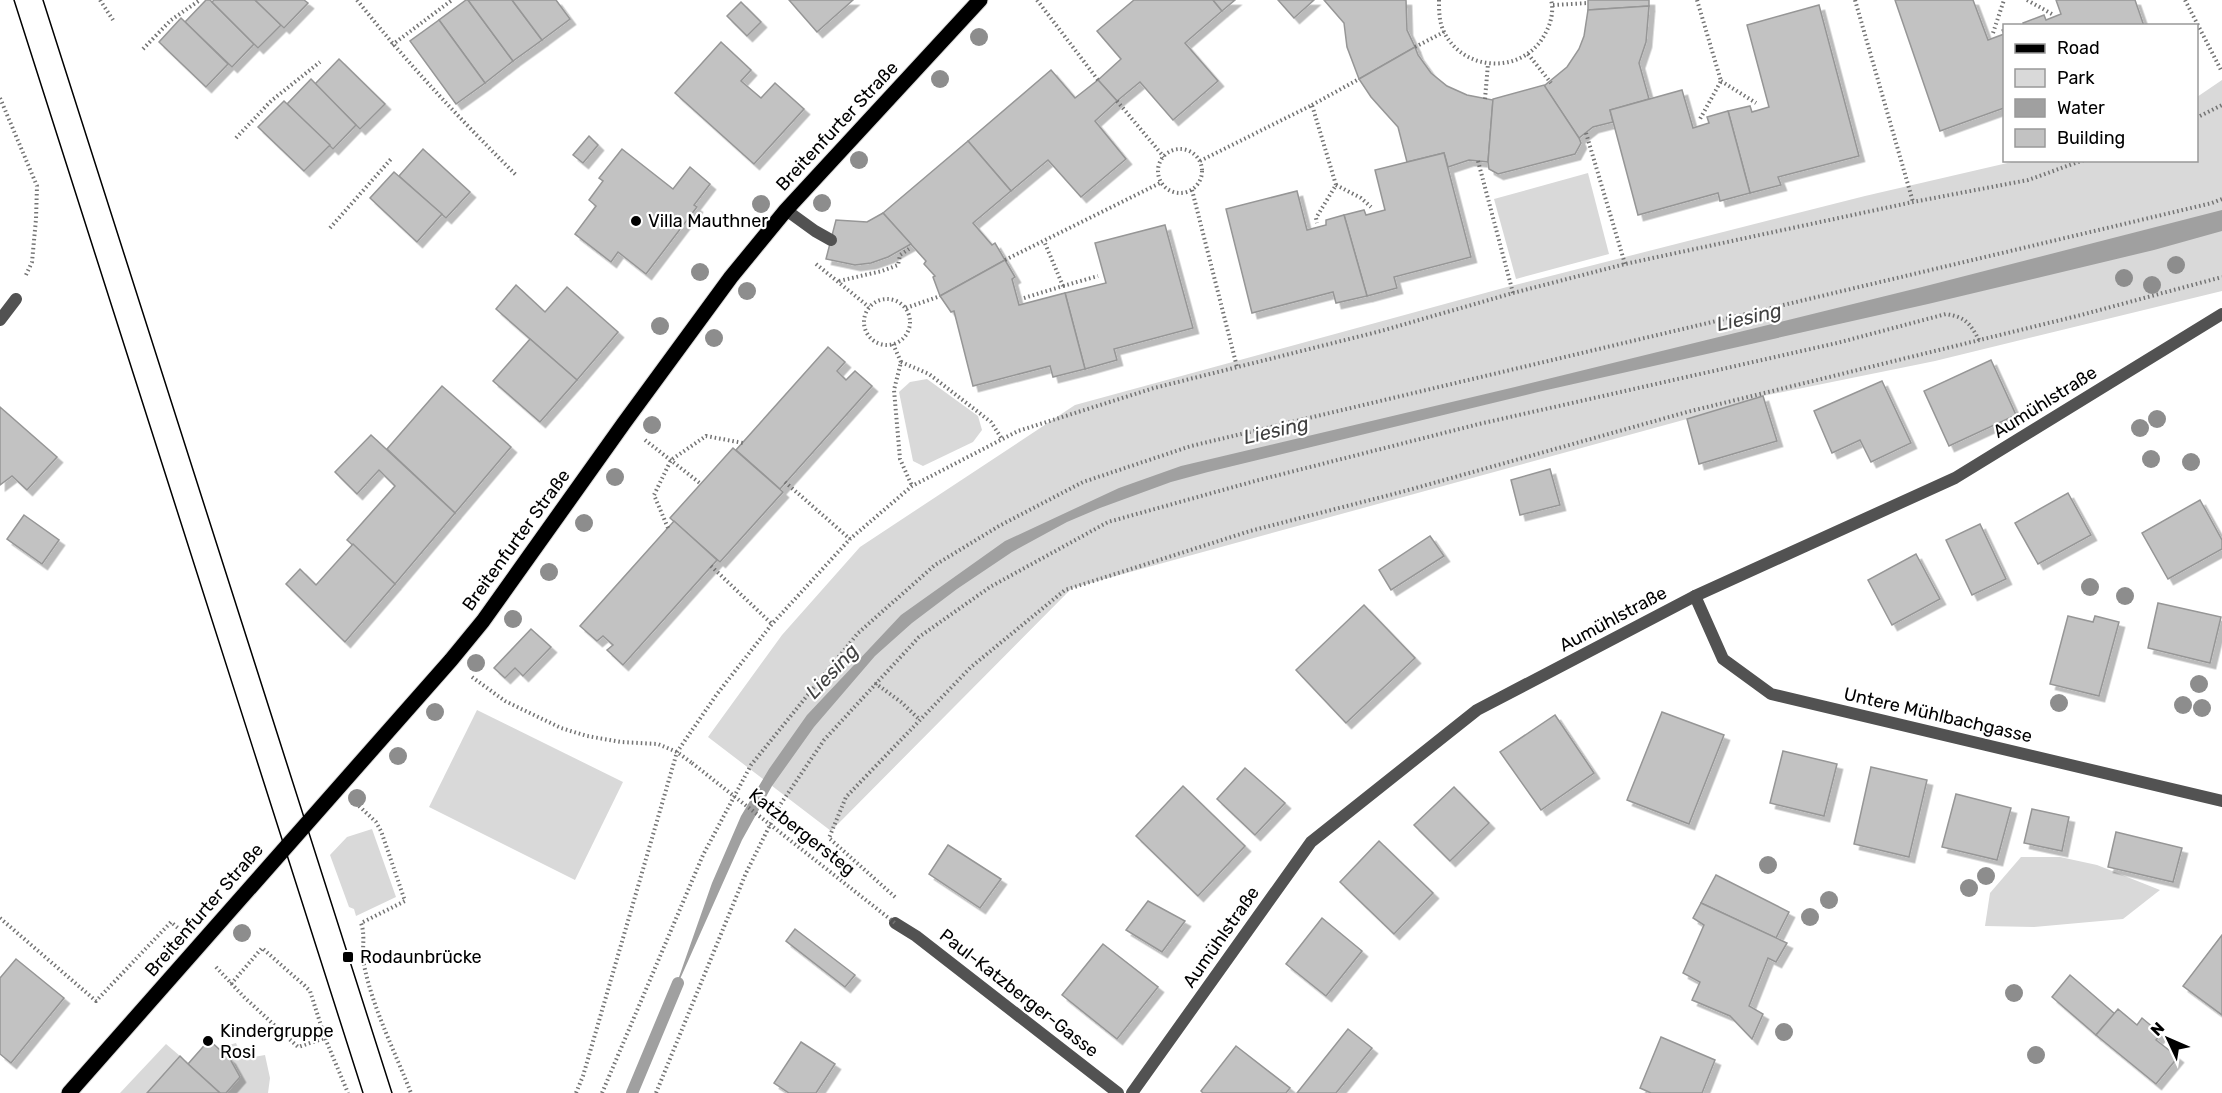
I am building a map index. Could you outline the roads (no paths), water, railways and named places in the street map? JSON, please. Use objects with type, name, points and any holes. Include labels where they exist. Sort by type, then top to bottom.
[{"type":"main road","name":"Breitenfurter Straße","points":[[69,1093],[451,660],[483,621],[700,319],[786,210],[980,0]]},
{"type":"street","points":[[786,210],[831,240]]},
{"type":"street","points":[[0,320],[16,299]]},
{"type":"street","name":"Aumühlstraße","points":[[1132,1093],[1311,842],[1477,710],[1695,596],[1955,478],[2222,314]]},
{"type":"street","name":"Untere Mühlbachgasse","points":[[1695,596],[1724,659],[1771,694],[2222,801]]},
{"type":"street","name":"Paul-Katzberger-Gasse","points":[[895,923],[916,936],[1118,1093]]},
{"type":"water","name":"Liesing","points":[[2222,210],[2222,231],[2154,250],[1928,304],[1538,392],[1208,472],[1171,482],[1067,522],[1012,552],[912,623],[875,656],[814,727],[772,786],[742,840],[672,997],[712,883],[741,816],[769,769],[807,715],[901,615],[1005,541],[1119,488],[1181,466],[1922,287]]},
{"type":"waterway","name":"Liesing","points":[[632,1093],[678,983]]},
{"type":"tram line","points":[[14,0],[363,1093]]},
{"type":"tram line","points":[[43,0],[392,1093]]},
{"type":"place","name":"Villa Mauthner","points":[[636,221]]},
{"type":"place","name":"Rodaunbrücke","points":[[348,957]]},
{"type":"place","name":"Kindergruppe Rosi","points":[[208,1041]]}]
